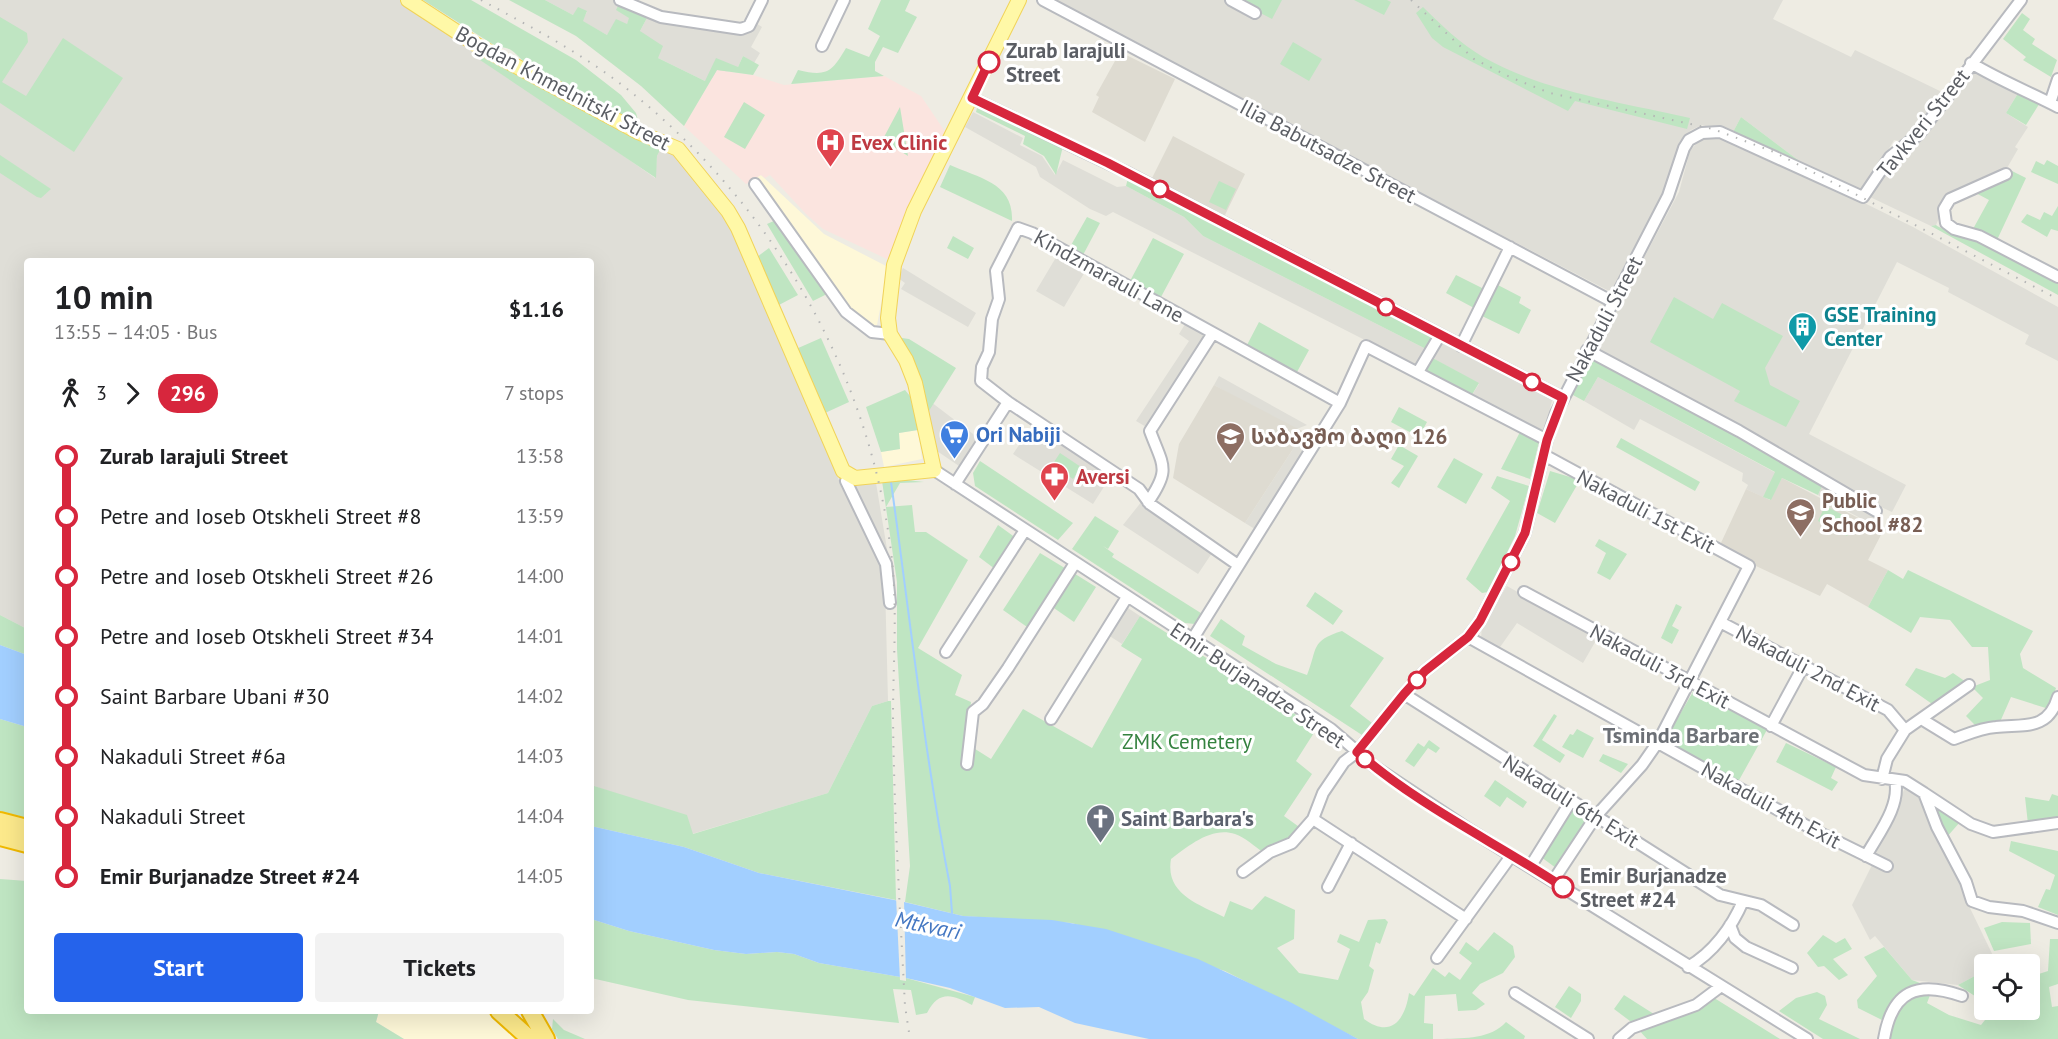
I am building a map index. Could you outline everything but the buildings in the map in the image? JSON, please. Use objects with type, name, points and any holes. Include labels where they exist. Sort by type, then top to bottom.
[{"type":"highway","points":[[0,821],[24,827]]},
{"type":"highway","points":[[0,837],[24,843]]},
{"type":"highway","points":[[502,1014],[530,1039]]},
{"type":"highway","points":[[532,1014],[546,1039]]},
{"type":"main road","name":"Bogdan Khmelnitski Street","points":[[408,0],[477,45],[638,132],[669,144],[684,155],[728,211],[738,228],[840,464],[850,477]]},
{"type":"main road","points":[[850,477],[862,478],[934,470],[915,383],[906,360],[890,334],[889,299],[894,265],[901,244],[1019,0]]},
{"type":"street","points":[[620,0],[661,17],[741,29],[752,22],[762,0]]},
{"type":"street","points":[[822,46],[844,0]]},
{"type":"street","name":"Ilia Babutsadze Street","points":[[1043,0],[1613,302]]},
{"type":"street","points":[[1231,0],[1255,13]]},
{"type":"street","name":"Tavkveri Street","points":[[1708,131],[1720,132],[1771,153],[1846,192],[1863,197],[1890,157],[1919,134],[2021,0]]},
{"type":"street","points":[[1971,63],[2001,81],[2019,87],[2054,105],[2058,79]]},
{"type":"street","points":[[972,98],[1108,163],[1563,398]]},
{"type":"street","name":"Nakaduli Street","points":[[1243,872],[1270,852],[1289,846],[1313,819],[1323,793],[1344,762],[1357,752],[1425,671],[1468,637],[1488,607],[1525,533],[1547,440],[1563,398],[1668,196],[1684,147],[1695,136],[1708,131]]},
{"type":"street","points":[[2006,174],[1950,199],[1944,208],[1946,223],[1954,229],[1979,236],[2058,277]]},
{"type":"street","points":[[755,184],[846,312],[872,332],[890,334]]},
{"type":"street","name":"Kindzmarauli Lane","points":[[1238,565],[1148,502],[1139,489],[1008,402],[979,377],[989,352],[992,319],[999,299],[996,271],[1018,228],[1032,232],[1340,404]]},
{"type":"street","points":[[1461,346],[1510,247]]},
{"type":"street","points":[[1148,502],[1163,480],[1163,464],[1150,431],[1213,333]]},
{"type":"street","points":[[1418,372],[1440,335]]},
{"type":"street","points":[[1192,640],[1340,404],[1366,346],[1547,440]]},
{"type":"street","points":[[1587,350],[1739,430],[1876,511]]},
{"type":"street","points":[[955,484],[1008,402]]},
{"type":"street","name":"Nakaduli 1st Exit","points":[[1544,455],[1749,566],[1720,621]]},
{"type":"street","name":"Emir Burjanadze Street","points":[[934,470],[1331,729],[1375,767],[1511,856],[1807,1039]]},
{"type":"street","points":[[850,477],[846,481],[888,571],[890,603]]},
{"type":"street","points":[[946,652],[1025,530]]},
{"type":"street","points":[[967,764],[974,712],[983,704],[1008,668],[1075,563]]},
{"type":"street","name":"Nakaduli 3rd Exit","points":[[1524,592],[1864,775],[1911,783],[1971,824],[1993,832],[2058,823]]},
{"type":"street","points":[[1051,719],[1127,597]]},
{"type":"street","points":[[1553,881],[1596,816],[1642,765],[1658,742],[1687,681],[1720,621]]},
{"type":"street","name":"Nakaduli 2nd Exit","points":[[1720,621],[1888,710],[1905,730]]},
{"type":"street","name":"Nakaduli 4th Exit","points":[[1468,637],[1816,831],[1887,866]]},
{"type":"street","points":[[1771,726],[1804,665]]},
{"type":"street","points":[[1882,779],[1887,759],[1905,730],[1923,720],[1969,685]]},
{"type":"street","name":"Nakaduli 6th Exit","points":[[1404,694],[1720,895],[1761,905],[1793,926]]},
{"type":"street","points":[[1923,720],[1954,739],[1983,729],[2039,723],[2054,709],[2058,697]]},
{"type":"street","points":[[1866,856],[1894,803],[1897,791],[1895,780]]},
{"type":"street","points":[[1924,793],[1937,827],[1966,882],[1972,901],[1989,908],[2023,911],[2058,923]]},
{"type":"street","points":[[1530,867],[1571,801]]},
{"type":"street","points":[[1313,819],[1466,919]]},
{"type":"street","points":[[1328,887],[1351,843]]},
{"type":"street","points":[[1437,958],[1511,856]]},
{"type":"street","points":[[1688,966],[1704,958],[1730,925],[1743,901]]},
{"type":"street","points":[[1730,925],[1735,938],[1746,947],[1792,968]]},
{"type":"street","points":[[1619,1039],[1632,1028],[1696,1005],[1720,987]]},
{"type":"street","points":[[1884,1039],[1889,1017],[1900,1000],[1910,992],[1939,987],[1962,996]]},
{"type":"street","points":[[1515,993],[1588,1039]]},
{"type":"shaded area","points":[[0,0],[402,0],[655,178],[657,156],[662,146],[676,155],[727,218],[829,451],[842,489],[846,491],[858,484],[876,483],[890,567],[885,583],[888,701],[872,706],[828,793],[692,834],[637,801],[594,786],[594,258],[24,258],[24,627],[0,615]]},
{"type":"shaded area","points":[[545,0],[617,0],[630,18],[627,24],[607,35],[582,21],[587,12],[573,15]]},
{"type":"shaded area","points":[[1049,0],[1783,0],[1773,19],[1851,57],[1855,50],[1942,92],[1910,135],[1900,141],[1894,140],[1862,194],[1806,166],[1741,117],[1732,134],[1702,125],[1691,130],[1680,141],[1663,197],[1613,293]]},
{"type":"shaded area","points":[[648,16],[732,30],[754,22],[762,27],[751,47],[760,53],[754,63],[743,56],[738,67],[705,81],[658,58],[640,31]]},
{"type":"shaded area","points":[[1120,52],[1175,79],[1145,142],[1092,112],[1099,97],[1096,95]]},
{"type":"shaded area","points":[[1972,66],[2020,90],[2006,113],[2028,127],[2015,147],[2018,149],[2007,168],[1949,195],[1936,225],[1931,226],[1870,197],[1895,154]]},
{"type":"shaded area","name":"Evex Clinic","points":[[717,70],[753,75],[784,85],[884,76],[921,96],[948,136],[889,260],[823,229],[770,175],[765,178],[761,175],[746,184],[684,126]]},
{"type":"shaded area","points":[[973,112],[1023,138],[1020,145],[1042,156],[1055,175],[1063,160],[1117,187],[1126,186],[1184,217],[1203,236],[1426,349],[1414,365],[1113,212],[1106,216],[1090,209],[1040,177],[1036,167],[965,127]]},
{"type":"shaded area","points":[[1716,135],[1775,159],[1913,227],[2058,307],[2058,361],[2025,344],[2029,335],[1948,292],[1949,288],[1897,262],[1809,434],[1906,485],[1892,512],[1881,507],[1878,510],[1594,352],[1679,192],[1690,151],[1701,138]]},
{"type":"shaded area","points":[[1173,136],[1245,174],[1224,217],[1151,180]]},
{"type":"shaded area","points":[[761,175],[824,234],[888,267],[877,325],[874,327],[847,309],[755,177]]},
{"type":"shaded area","points":[[1058,254],[1086,270],[1064,307],[1036,291]]},
{"type":"shaded area","points":[[903,268],[976,313],[968,327],[901,289],[905,283],[898,278]]},
{"type":"shaded area","points":[[1187,321],[1207,335],[1148,428],[1136,421],[1189,341],[1179,334]]},
{"type":"shaded area","points":[[1443,340],[1553,397],[1543,434],[1470,398],[1479,384],[1429,356]]},
{"type":"shaded area","points":[[1219,376],[1307,425],[1294,430],[1214,385]]},
{"type":"shaded area","points":[[1598,377],[1776,473],[1763,497],[1746,489],[1748,485],[1742,481],[1743,473],[1640,419],[1634,430],[1584,401]]},
{"type":"shaded area","name":"საბავშო ბაღი 126","points":[[1214,385],[1304,432],[1245,523],[1173,478],[1179,444]]},
{"type":"shaded area","points":[[931,402],[977,437],[959,466],[934,449],[923,407]]},
{"type":"shaded area","points":[[1034,423],[1112,474],[1093,504],[1013,454]]},
{"type":"shaded area","points":[[918,430],[922,459],[884,467],[881,452],[900,449],[899,433]]},
{"type":"shaded area","points":[[1304,432],[1317,436],[1258,531],[1245,523]]},
{"type":"shaded area","name":"Public School #82","points":[[1782,478],[1883,531],[1868,560],[1888,570],[1868,607],[1827,584],[1820,596],[1756,566],[1720,545],[1746,489],[1770,500]]},
{"type":"shaded area","points":[[1823,484],[1876,515],[1871,524],[1818,495]]},
{"type":"shaded area","points":[[1142,501],[1149,511],[1212,553],[1198,574],[1123,525]]},
{"type":"shaded area","points":[[1507,586],[1598,637],[1583,663],[1517,623],[1498,650],[1481,639],[1482,625]]},
{"type":"shaded area","points":[[1125,606],[1140,616],[1122,644],[1108,635]]},
{"type":"shaded area","points":[[1906,786],[1918,794],[1922,800],[1962,881],[1969,906],[1992,954],[1974,954],[1974,976],[1958,985],[1912,980],[1875,936],[1870,940],[1852,905],[1873,863],[1872,854]]},
{"type":"shaded area","points":[[378,1014],[495,1014],[523,1039],[404,1039],[376,1022]]},
{"type":"green space","points":[[423,0],[471,0],[576,60],[621,95],[636,113],[639,124],[524,62],[509,49],[497,47]]},
{"type":"green space","points":[[509,0],[545,0],[573,15],[578,7],[587,11],[583,21],[607,35],[616,19],[627,24],[629,18],[616,10],[620,2],[648,16],[640,31],[663,46],[658,58],[705,81],[716,58],[738,67],[743,56],[759,65],[753,75],[717,70],[684,126],[641,86],[576,36]]},
{"type":"green space","points":[[881,0],[910,0],[905,11],[917,17],[898,53],[883,47],[875,62],[875,71],[884,76],[791,84],[798,70],[816,73],[828,71],[837,63],[846,48],[869,57],[880,36],[868,29]]},
{"type":"green space","points":[[1245,0],[1282,0],[1272,19],[1243,4]]},
{"type":"green space","points":[[1354,0],[1387,0],[1391,2],[1384,15]]},
{"type":"green space","points":[[1423,7],[1467,46],[1507,69],[1584,95],[1690,118],[1687,129],[1575,101],[1568,111],[1443,47],[1432,38],[1416,13]]},
{"type":"green space","points":[[2022,13],[2030,19],[2023,30],[2035,39],[2032,44],[2057,60],[2051,77],[2023,60],[2026,57],[2003,39]]},
{"type":"green space","points":[[0,17],[27,33],[28,42],[2,82],[26,96],[63,38],[123,78],[74,152],[0,103]]},
{"type":"green space","points":[[1293,42],[1322,59],[1309,81],[1280,64]]},
{"type":"green space","points":[[485,53],[662,146],[657,156],[656,178],[480,60]]},
{"type":"green space","points":[[2020,90],[2041,101],[2026,125],[2006,113]]},
{"type":"green space","points":[[744,102],[765,115],[745,149],[724,137]]},
{"type":"green space","points":[[900,107],[908,156],[886,142],[884,137]]},
{"type":"green space","points":[[984,107],[1063,146],[1056,175],[1044,156],[1023,144],[1025,136],[976,112],[977,108]]},
{"type":"green space","points":[[1741,117],[1806,166],[1732,134]]},
{"type":"green space","points":[[0,155],[51,189],[41,198],[37,197],[0,173]]},
{"type":"green space","points":[[2047,160],[2058,166],[2058,184],[2031,172],[2036,161],[2044,165]]},
{"type":"green space","points":[[950,165],[983,178],[1001,190],[1011,208],[1012,221],[940,187]]},
{"type":"green space","points":[[2012,171],[2026,178],[1997,240],[1973,229],[1989,200],[1972,191]]},
{"type":"green space","points":[[1128,178],[1432,336],[1426,349],[1203,236],[1184,217],[1126,186]]},
{"type":"green space","points":[[1219,181],[1236,189],[1226,210],[1209,202]]},
{"type":"green space","points":[[2058,206],[2058,231],[2051,229],[2047,237],[2021,222],[2027,214],[2040,220],[2044,212],[2052,216]]},
{"type":"green space","points":[[1087,217],[1100,223],[1083,255],[1070,247]]},
{"type":"green space","points":[[776,220],[827,294],[813,301],[767,224]]},
{"type":"green space","points":[[1936,225],[1993,248],[2058,283],[2058,295],[1931,226]]},
{"type":"green space","points":[[953,236],[974,248],[968,259],[947,248]]},
{"type":"green space","points":[[1153,238],[1184,254],[1161,297],[1130,281]]},
{"type":"green space","points":[[769,248],[798,295],[777,306],[757,257]]},
{"type":"green space","points":[[1456,275],[1484,289],[1474,308],[1446,293]]},
{"type":"green space","points":[[1496,284],[1521,297],[1519,303],[1531,310],[1519,334],[1480,315]]},
{"type":"green space","points":[[1674,297],[1713,319],[1722,303],[1783,336],[1765,368],[1770,385],[1800,401],[1786,427],[1734,401],[1740,391],[1650,342]]},
{"type":"green space","points":[[1259,322],[1309,350],[1297,372],[1247,345]]},
{"type":"green space","points":[[895,337],[909,339],[956,368],[927,414]]},
{"type":"green space","points":[[821,338],[849,402],[825,413],[796,349]]},
{"type":"green space","points":[[1429,356],[1479,383],[1470,398],[1421,371]]},
{"type":"green space","points":[[1590,356],[1740,435],[1823,484],[1818,495],[1782,478],[1771,500],[1763,497],[1775,472],[1598,377],[1584,401],[1571,394]]},
{"type":"green space","points":[[905,390],[910,396],[918,430],[899,433],[900,449],[881,452],[866,407]]},
{"type":"green space","points":[[1399,407],[1427,422],[1419,437],[1391,422]]},
{"type":"green space","points":[[1520,432],[1539,442],[1530,479],[1501,469]]},
{"type":"green space","points":[[1621,438],[1700,482],[1695,491],[1616,447]]},
{"type":"green space","points":[[1399,445],[1418,456],[1399,488],[1391,483],[1404,466],[1391,459]]},
{"type":"green space","points":[[1060,453],[1081,467],[1073,479],[1052,465]]},
{"type":"green space","points":[[1454,458],[1483,474],[1466,504],[1437,487]]},
{"type":"green space","points":[[980,461],[1073,523],[1058,540],[975,486],[973,473]]},
{"type":"green space","points":[[1550,471],[1580,480],[1555,523],[1537,513]]},
{"type":"green space","points":[[1497,476],[1529,486],[1515,536],[1488,592],[1482,593],[1466,579],[1510,501],[1491,488]]},
{"type":"green space","name":"ZMK Cemetery","points":[[898,479],[924,482],[900,483],[886,507],[912,505],[915,532],[926,532],[968,560],[918,648],[962,675],[955,695],[971,702],[965,753],[972,747],[991,759],[1023,709],[1092,748],[1142,659],[1121,646],[1140,616],[1317,728],[1296,761],[1312,774],[1284,816],[1302,829],[1290,840],[1263,852],[1235,834],[1226,832],[1209,835],[1185,848],[1171,859],[1170,871],[1178,889],[1194,902],[1224,917],[1230,901],[1252,910],[1265,896],[1295,910],[1294,939],[1277,948],[1299,973],[1338,980],[1350,949],[1337,942],[1340,934],[1359,942],[1368,920],[1385,919],[1388,922],[1380,944],[1376,942],[1369,966],[1374,970],[1368,992],[1361,1002],[1364,1019],[1382,1027],[1395,1024],[1404,1011],[1409,993],[1414,996],[1433,968],[1445,977],[1449,972],[1460,980],[1472,963],[1459,953],[1466,942],[1478,951],[1494,932],[1513,946],[1515,957],[1503,973],[1480,984],[1472,993],[1485,1004],[1476,1010],[1458,1011],[1456,994],[1425,996],[1424,1023],[1433,1024],[1433,1039],[1358,1039],[1225,971],[1072,923],[963,916],[905,902],[910,866],[897,649],[897,582],[882,481]]},
{"type":"green space","points":[[1825,506],[1855,521],[1847,536],[1818,521]]},
{"type":"green space","points":[[1095,516],[1119,531],[1108,549],[1103,546],[1114,554],[1112,557],[1204,615],[1195,624],[1185,623],[1072,549]]},
{"type":"green space","points":[[998,525],[1016,538],[995,569],[979,557]]},
{"type":"green space","points":[[1599,539],[1627,554],[1610,580],[1597,573],[1606,553],[1595,546]]},
{"type":"green space","points":[[1040,553],[1068,570],[1030,629],[1003,610]]},
{"type":"green space","points":[[1888,570],[1903,579],[1908,570],[2033,631],[2020,654],[2023,668],[2056,688],[2049,709],[2011,697],[2000,722],[1978,728],[1966,716],[1983,698],[1972,687],[1990,680],[1988,647],[1972,647],[1950,620],[1920,617],[1911,633],[1868,607]]},
{"type":"green space","points":[[1072,572],[1096,587],[1074,622],[1051,606]]},
{"type":"green space","points":[[1315,592],[1343,611],[1333,625],[1306,606]]},
{"type":"green space","points":[[1676,604],[1682,607],[1672,626],[1679,630],[1672,644],[1661,638]]},
{"type":"green space","points":[[0,615],[24,627],[24,654],[0,645]]},
{"type":"green space","points":[[1221,619],[1245,636],[1242,645],[1276,664],[1307,675],[1314,652],[1320,642],[1342,631],[1384,658],[1350,706],[1372,723],[1362,735],[1210,636]]},
{"type":"green space","points":[[1916,668],[1945,678],[1953,673],[1966,682],[1935,706],[1905,685]]},
{"type":"green space","points":[[1694,690],[1768,728],[1738,782],[1665,740]]},
{"type":"green space","points":[[891,701],[896,900],[759,873],[684,847],[594,827],[594,786],[687,815],[693,834],[828,793],[872,706]]},
{"type":"green space","points":[[1554,714],[1557,716],[1542,740],[1565,755],[1560,763],[1533,746]]},
{"type":"green space","points":[[0,719],[24,726],[24,817],[0,811]]},
{"type":"green space","points":[[1577,729],[1594,738],[1583,758],[1562,747],[1570,734],[1573,735]]},
{"type":"green space","points":[[1429,740],[1440,748],[1436,753],[1428,748],[1414,767],[1405,761],[1418,743],[1424,747]]},
{"type":"green space","points":[[1786,743],[1836,767],[1831,778],[1838,782],[1832,791],[1776,762]]},
{"type":"green space","points":[[1603,754],[1628,764],[1621,773],[1599,761]]},
{"type":"green space","points":[[1495,780],[1527,802],[1523,808],[1507,797],[1500,807],[1484,796]]},
{"type":"green space","points":[[2052,794],[2058,796],[2058,819],[2028,824],[2025,797],[2049,801]]},
{"type":"green space","points":[[1931,803],[1960,822],[1946,838]]},
{"type":"green space","points":[[1571,808],[1588,819],[1556,868],[1541,857]]},
{"type":"green space","points":[[2011,841],[2058,851],[2058,915],[2038,907],[2046,889],[2050,890],[2055,875],[2009,851]]},
{"type":"green space","points":[[0,879],[24,881],[24,1014],[378,1014],[376,1022],[404,1039],[0,1039]]},
{"type":"green space","points":[[594,920],[629,931],[714,950],[746,954],[777,952],[794,954],[819,963],[906,978],[975,997],[972,1005],[958,998],[941,997],[927,1013],[916,1015],[911,990],[893,989],[899,1023],[688,1000],[594,979]]},
{"type":"green space","points":[[2002,922],[2030,923],[2031,944],[1994,951],[1984,928]]},
{"type":"green space","points":[[1823,935],[1836,943],[1845,938],[1852,949],[1833,959],[1848,975],[1839,980],[1824,966],[1818,967],[1807,953]]},
{"type":"green space","points":[[2050,939],[2058,939],[2058,984],[2049,987],[2052,1007],[2058,1006],[2058,1039],[1887,1039],[1901,1002],[1932,990],[1927,1003],[1949,1015],[1981,1025],[1985,1020],[2040,1020],[2040,974],[2048,971]]},
{"type":"green space","points":[[1884,947],[1912,980],[1920,983],[1897,996],[1882,1020],[1858,1008],[1857,1000],[1877,976],[1864,957]]},
{"type":"green space","points":[[1974,976],[1974,995],[1958,985]]},
{"type":"green space","points":[[1569,986],[1581,994],[1581,1001],[1571,1018],[1555,1007]]},
{"type":"green space","points":[[1817,992],[1825,996],[1827,1005],[1819,1019],[1860,1039],[1823,1039],[1779,1011],[1796,998]]},
{"type":"green space","points":[[1624,995],[1657,1016],[1634,1024],[1614,1009]]},
{"type":"green space","points":[[1711,996],[1780,1039],[1647,1039],[1638,1029],[1692,1010],[1698,1011]]},
{"type":"green space","points":[[553,1019],[564,1030],[585,1039],[558,1039],[552,1029]]},
{"type":"green space","points":[[1506,1022],[1525,1036],[1524,1039],[1443,1039],[1485,1035],[1500,1028]]},
{"type":"water","points":[[0,645],[24,654],[24,726],[0,719]]},
{"type":"water","name":"Mtkvari","points":[[594,827],[684,847],[759,873],[963,916],[1052,920],[1106,929],[1198,959],[1292,1003],[1358,1039],[1149,1039],[1075,1023],[1039,1007],[1005,1008],[950,988],[819,963],[794,954],[777,952],[746,954],[714,950],[629,931],[594,920]]},
{"type":"pier","points":[[896,897],[903,898],[904,901],[906,981],[900,980]]},
{"type":"waterway","name":"Mtkvari","points":[[891,482],[925,735],[950,886],[952,913]]},
{"type":"railway","points":[[481,0],[595,66],[631,92],[682,137],[728,187],[770,240],[806,297],[837,357],[861,420],[879,485],[891,552],[895,614],[893,717],[896,825],[905,1006],[910,1039]]},
{"type":"railway","points":[[1411,0],[1474,59],[1512,78],[1550,93],[1713,129],[1774,152],[2058,299]]},
{"type":"bus line","name":"296","points":[[989,62],[972,98],[1071,144],[1563,398],[1547,440],[1525,533],[1480,621],[1468,637],[1446,657],[1425,671],[1357,752],[1375,767],[1470,830],[1563,887]]},
{"type":"place","name":"Zurab Iarajuli Street","points":[[989,62]]},
{"type":"place","name":"Evex Clinic","points":[[830,168]]},
{"type":"place","name":"GSE Training Center","points":[[1803,352]]},
{"type":"place","name":"Ori Nabiji","points":[[955,460]]},
{"type":"place","name":"საბავშო ბაღი 126","points":[[1230,462]]},
{"type":"place","name":"Aversi","points":[[1055,502]]},
{"type":"place","name":"Public School #82","points":[[1801,538]]},
{"type":"place","name":"Saint Barbara's","points":[[1100,844]]},
{"type":"place","name":"Emir Burjanadze Street #24","points":[[1563,887]]},
{"type":"district","name":"Tsminda Barbare","points":[[1681,735]]}]
